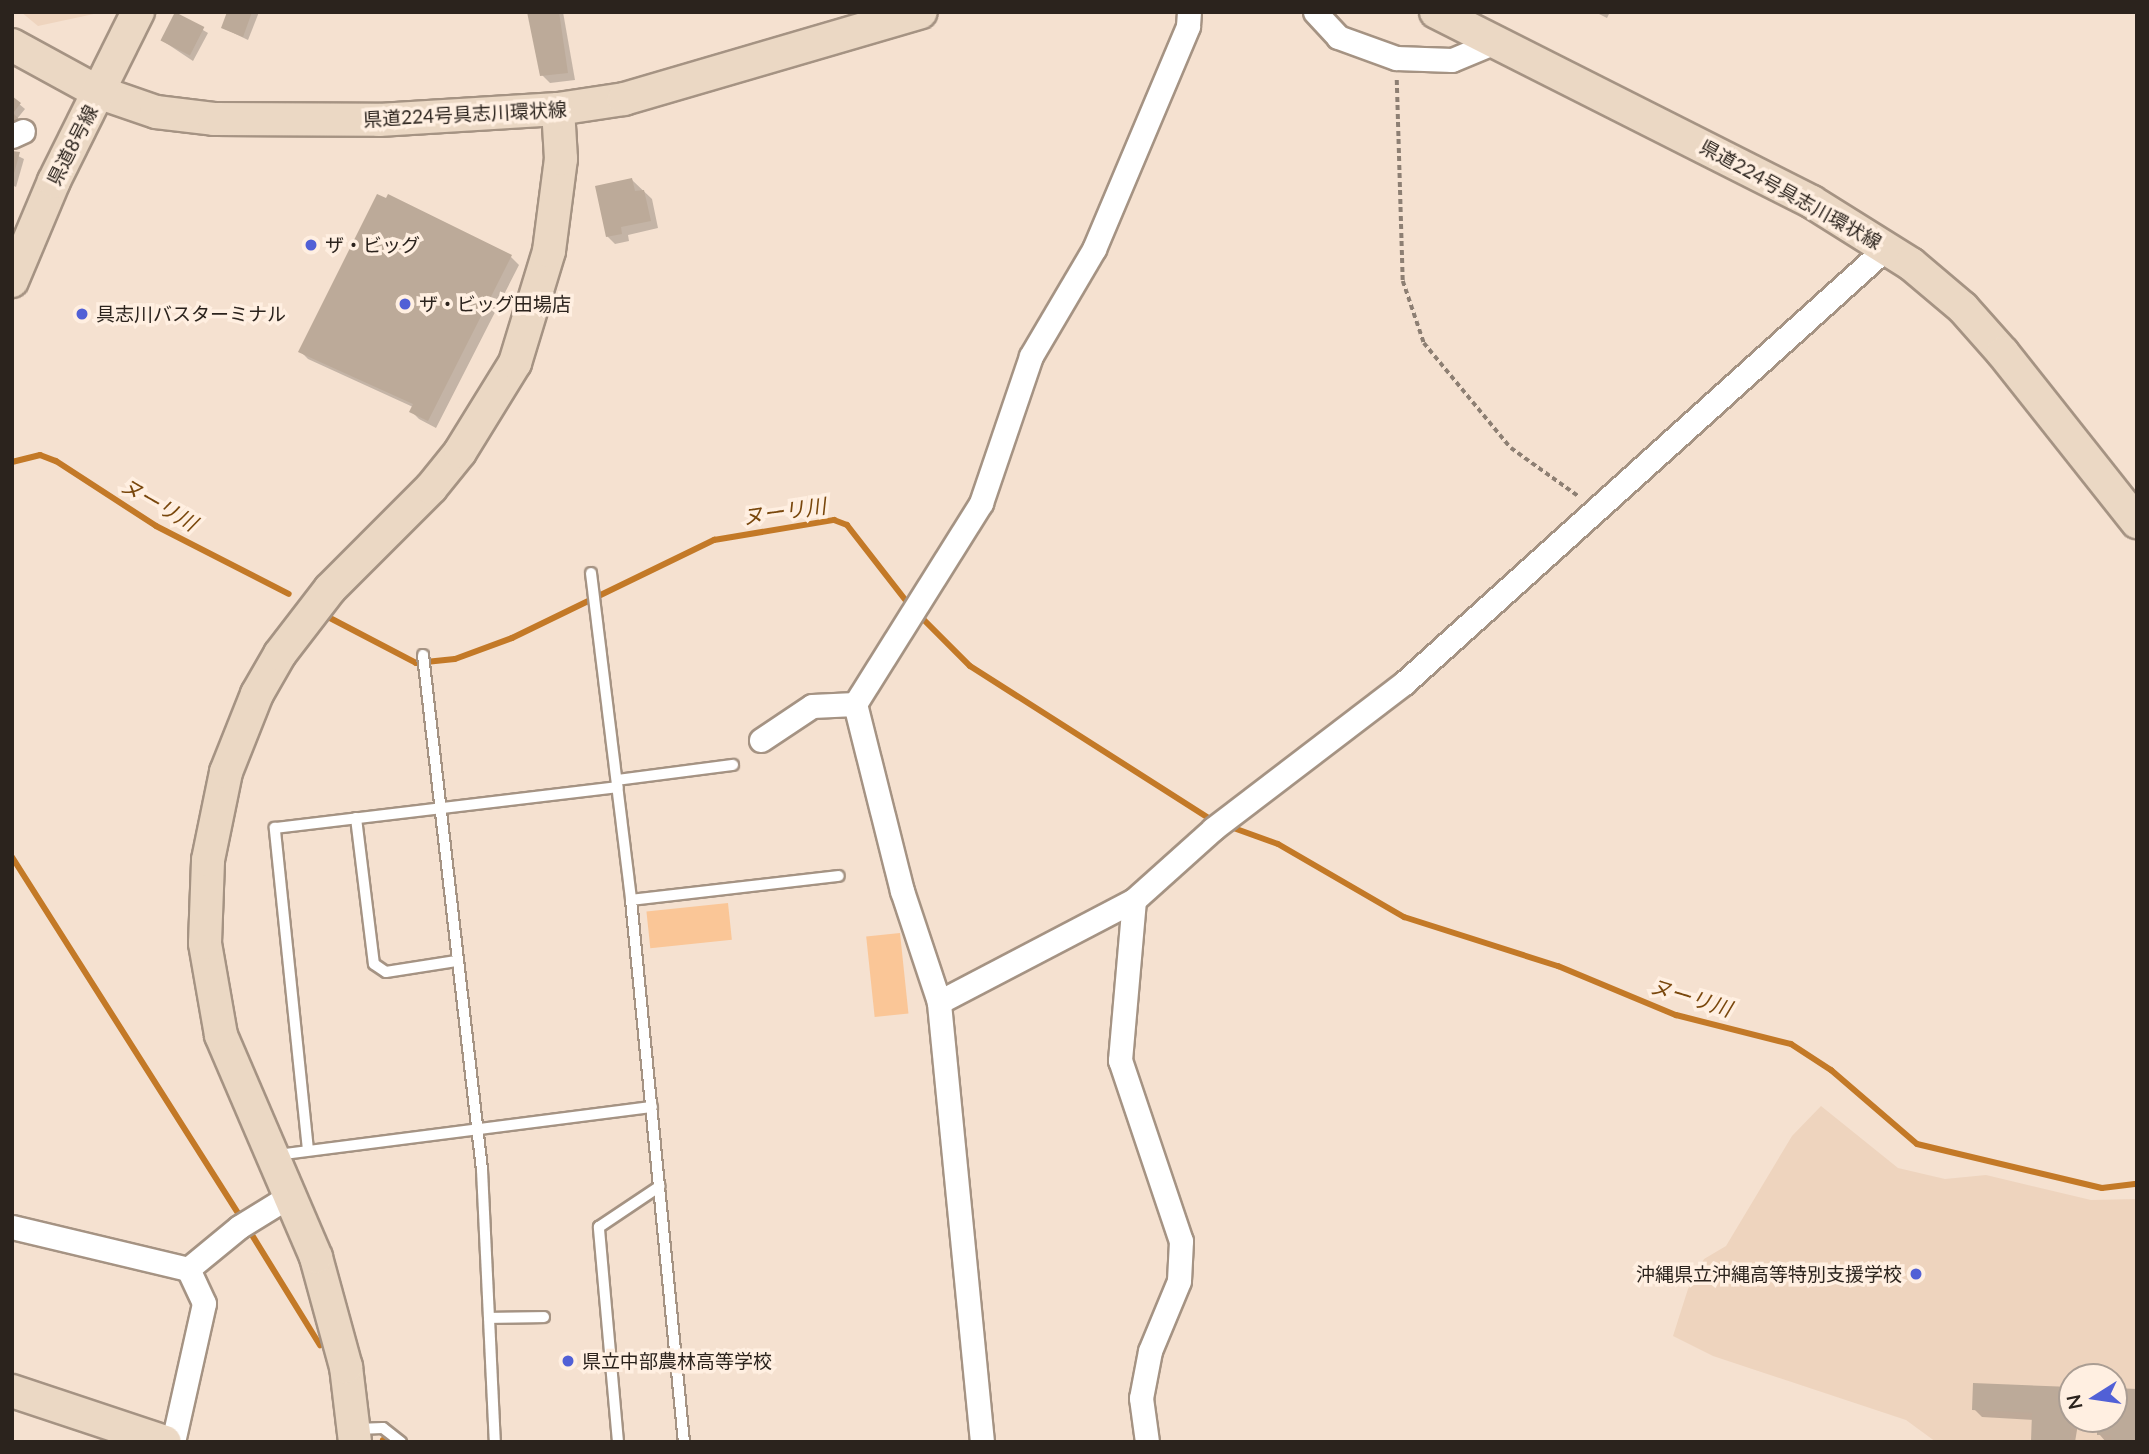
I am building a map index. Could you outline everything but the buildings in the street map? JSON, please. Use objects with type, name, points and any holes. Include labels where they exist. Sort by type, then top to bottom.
[{"type":"main road","name":"県道8号線","points":[[12,281],[44,202],[138,12]]},
{"type":"main road","name":"県道224号具志川環状線","points":[[12,45],[99,92],[156,112],[214,119],[379,120],[558,109],[689,84],[921,12]]},
{"type":"main road","name":"県道224号具志川環状線","points":[[1436,12],[1733,161],[1886,247],[1963,309],[2133,508]]},
{"type":"main road","points":[[354,1436],[346,1367],[333,1312],[291,1195],[235,1074],[210,987],[206,881],[226,772],[252,706],[280,654],[330,589],[430,488],[460,452],[515,363],[549,251],[561,159],[558,109]]},
{"type":"main road","points":[[13,1399],[165,1442]]},
{"type":"street","points":[[982,1442],[939,1002],[902,891],[855,704],[981,503],[1031,356],[1094,249],[1188,26],[1189,12]]},
{"type":"street","points":[[1315,12],[1338,37],[1396,58],[1452,60],[1495,42]]},
{"type":"street","points":[[939,1002],[1134,900],[1213,830],[1404,683],[1594,507],[1886,247]]},
{"type":"street","points":[[761,740],[811,705],[855,704]]},
{"type":"street","points":[[1134,900],[1119,1060],[1181,1241],[1178,1281],[1150,1351],[1141,1398],[1147,1442]]},
{"type":"street","points":[[188,1269],[239,1227],[291,1195]]},
{"type":"street","points":[[12,1227],[188,1269]]},
{"type":"street","points":[[173,1442],[205,1303],[188,1269]]},
{"type":"lane","points":[[591,573],[631,900],[684,1442]]},
{"type":"lane","points":[[423,656],[474,1127],[482,1170],[495,1442]]},
{"type":"lane","points":[[308,1150],[275,828],[440,809],[733,765]]},
{"type":"lane","points":[[356,818],[374,964],[386,972],[456,961]]},
{"type":"lane","points":[[631,900],[839,876]]},
{"type":"lane","points":[[272,1155],[474,1127],[652,1107]]},
{"type":"lane","points":[[618,1442],[599,1227],[660,1186]]},
{"type":"lane","points":[[489,1318],[544,1317]]},
{"type":"lane","points":[[354,1436],[383,1428],[401,1442]]},
{"type":"path","points":[[1396,58],[1402,281],[1424,344],[1511,448],[1594,507]]},
{"type":"shaded area","points":[[21,12],[103,12],[38,26]]},
{"type":"shaded area","points":[[728,903],[732,940],[650,948],[646,912]]},
{"type":"shaded area","points":[[900,933],[908,1014],[875,1017],[866,937]]},
{"type":"shaded area","name":"沖縄県立沖縄高等特別支援学校","points":[[1821,1106],[1898,1168],[1945,1179],[1986,1175],[2091,1200],[2137,1199],[2137,1442],[1936,1442],[1906,1420],[1713,1356],[1673,1336],[1688,1289],[1704,1259],[1726,1246],[1792,1136]]},
{"type":"waterway","name":"ヌーリ川","points":[[12,462],[40,455],[56,461],[156,526],[289,594]]},
{"type":"waterway","name":"ヌーリ川","points":[[330,618],[416,663],[455,659],[512,638],[714,540],[834,520],[847,525],[910,606]]},
{"type":"waterway","name":"ヌーリ川","points":[[917,613],[970,666],[1212,820]]},
{"type":"waterway","name":"ヌーリ川","points":[[1228,826],[1278,844],[1404,917],[1558,966],[1676,1015],[1791,1044],[1831,1070],[1917,1144],[2102,1188],[2137,1184]]},
{"type":"waterway","points":[[12,857],[241,1218]]},
{"type":"waterway","points":[[247,1227],[320,1345]]},
{"type":"place","name":"ザ・ビッグ","points":[[311,245]]},
{"type":"place","name":"ザ・ビッグ田場店","points":[[405,304]]},
{"type":"place","name":"具志川バスターミナル","points":[[82,314]]},
{"type":"place","name":"沖縄県立沖縄高等特別支援学校","points":[[1916,1274]]},
{"type":"place","name":"県立中部農林高等学校","points":[[568,1361]]}]
